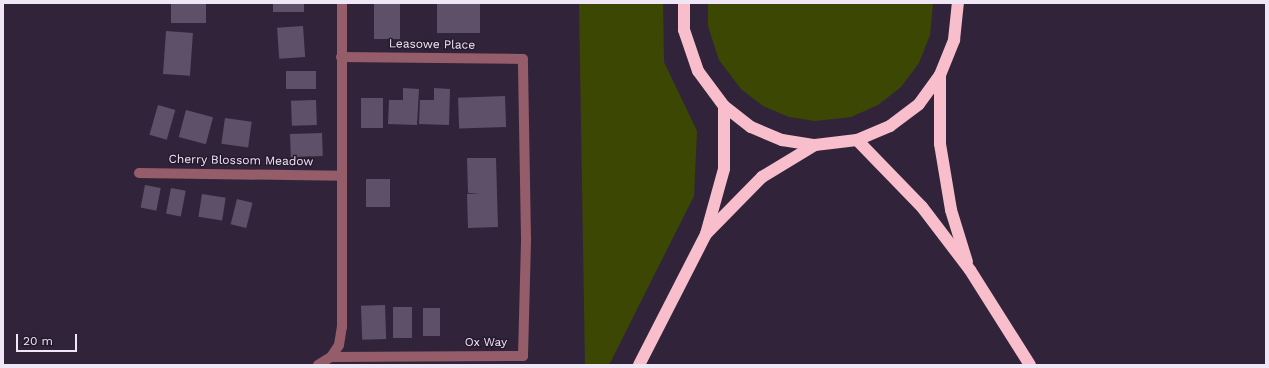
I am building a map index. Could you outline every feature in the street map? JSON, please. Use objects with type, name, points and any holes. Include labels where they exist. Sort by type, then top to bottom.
[{"type":"highway","points":[[684,3],[684,30],[698,71],[724,106],[757,130],[782,140],[815,146],[857,140],[902,117],[919,104],[940,75],[954,40],[958,3]]},
{"type":"highway","points":[[940,75],[940,144],[951,210],[970,270]]},
{"type":"highway","points":[[639,365],[706,234],[724,169],[724,106]]},
{"type":"highway","points":[[857,140],[894,174],[970,270],[1030,365]]},
{"type":"highway","points":[[706,234],[762,178],[815,146]]},
{"type":"street","points":[[318,365],[331,357],[338,345],[342,327],[342,3]]},
{"type":"street","name":"Leasowe Place","points":[[341,57],[523,59],[526,238]]},
{"type":"street","name":"Cherry Blossom Meadow","points":[[139,173],[342,176]]},
{"type":"street","name":"Ox Way","points":[[331,357],[523,356],[526,238]]},
{"type":"green space","points":[[579,3],[663,3],[664,62],[697,131],[694,196],[609,365],[585,365]]},
{"type":"green space","points":[[708,3],[933,4],[930,35],[919,63],[901,87],[878,105],[851,117],[815,121],[789,117],[763,106],[741,89],[719,60],[708,26]]},
{"type":"building","points":[[171,3],[206,3],[206,23],[171,23]]},
{"type":"building","points":[[273,3],[304,3],[304,12],[273,12]]},
{"type":"building","points":[[374,3],[400,3],[400,39],[374,39]]},
{"type":"building","points":[[437,3],[480,3],[480,33],[437,33]]},
{"type":"building","points":[[303,26],[305,57],[279,59],[277,28]]},
{"type":"building","points":[[166,31],[193,33],[190,76],[163,74]]},
{"type":"building","points":[[286,71],[316,71],[316,89],[286,89]]},
{"type":"building","points":[[403,88],[419,89],[417,125],[388,124],[389,100],[403,100]]},
{"type":"building","points":[[434,88],[450,89],[449,125],[419,124],[420,100],[434,100]]},
{"type":"building","points":[[505,96],[506,127],[459,129],[458,98]]},
{"type":"building","points":[[361,98],[383,98],[383,128],[361,128]]},
{"type":"building","points":[[316,100],[317,125],[292,126],[291,101]]},
{"type":"building","points":[[158,105],[175,110],[167,140],[149,135]]},
{"type":"building","points":[[186,110],[213,117],[206,144],[179,137]]},
{"type":"building","points":[[225,118],[252,122],[248,148],[221,144]]},
{"type":"building","points":[[322,133],[323,156],[291,157],[290,134]]},
{"type":"building","points":[[467,158],[496,158],[498,227],[468,228],[467,194],[480,194],[468,193]]},
{"type":"building","points":[[366,179],[390,179],[390,207],[366,207]]},
{"type":"building","points":[[145,185],[161,188],[156,211],[141,208]]},
{"type":"building","points":[[171,188],[186,191],[181,216],[166,214]]},
{"type":"building","points":[[202,194],[226,198],[222,220],[198,217]]},
{"type":"building","points":[[237,199],[253,203],[246,228],[231,224]]},
{"type":"building","points":[[385,305],[386,339],[362,340],[361,306]]},
{"type":"building","points":[[393,307],[412,307],[412,338],[393,338]]},
{"type":"building","points":[[423,308],[440,308],[440,336],[423,336]]}]
